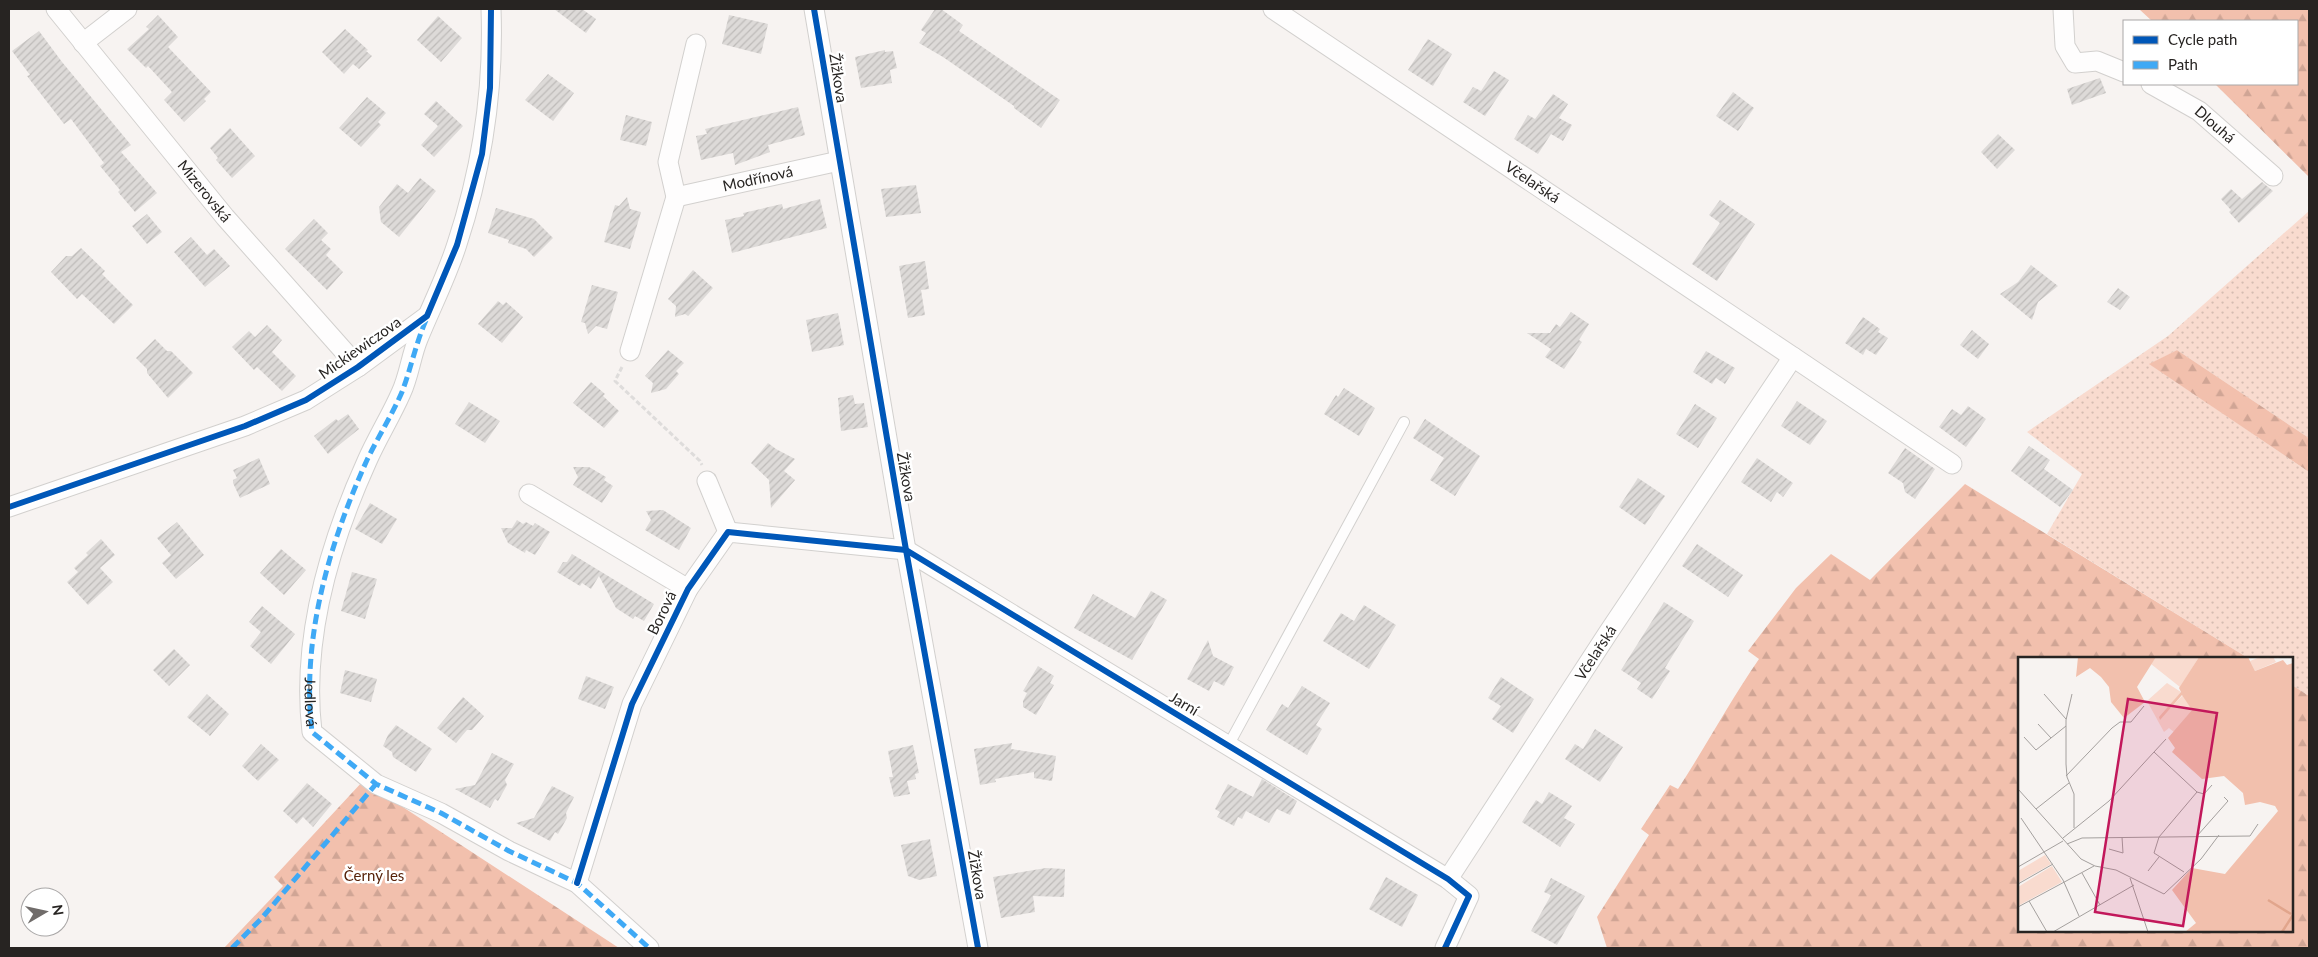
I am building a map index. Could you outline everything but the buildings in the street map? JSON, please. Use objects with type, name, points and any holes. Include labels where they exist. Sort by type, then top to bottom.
[{"type":"street","name":"Mizerovská","points":[[56,9],[226,217],[358,367]]},
{"type":"street","points":[[82,43],[127,9]]},
{"type":"street","name":"Mickiewiczova","points":[[415,346],[457,245],[482,154],[490,88],[492,9]]},
{"type":"street","name":"Žižkova","points":[[814,9],[906,550],[978,948]]},
{"type":"street","name":"Včelařská","points":[[1273,9],[1952,464]]},
{"type":"street","points":[[2063,9],[2065,46],[2076,63],[2097,61],[2123,72]]},
{"type":"street","points":[[630,351],[676,197],[668,162],[696,44]]},
{"type":"street","name":"Dlouhá","points":[[2153,85],[2199,111],[2273,176]]},
{"type":"street","name":"Modřínová","points":[[676,197],[839,161]]},
{"type":"street","name":"Mickiewiczova","points":[[9,507],[244,426],[306,400],[358,367],[427,316]]},
{"type":"street","name":"Jedlová","points":[[415,346],[402,391],[367,460],[341,523],[318,603],[308,704],[312,732],[376,784],[441,813],[510,851],[577,883],[648,948]]},
{"type":"street","name":"Včelařská","points":[[1448,880],[1608,633],[1792,357]]},
{"type":"street","points":[[707,481],[728,532],[906,550]]},
{"type":"street","name":"Borová","points":[[529,494],[688,589]]},
{"type":"street","name":"Borová","points":[[577,883],[632,704],[688,589],[728,532]]},
{"type":"street","name":"Jarní","points":[[906,550],[1448,880]]},
{"type":"street","points":[[1445,948],[1469,896],[1448,880]]},
{"type":"lane","points":[[1228,746],[1404,422]]},
{"type":"path","points":[[630,351],[615,381],[700,462],[707,481]]},
{"type":"shaded area","points":[[2309,211],[2309,438],[2177,350],[2150,364],[2309,472],[2309,696],[2293,686],[2293,657],[2246,657],[2047,534],[2082,474],[2027,432],[2168,336]]},
{"type":"green space","points":[[2139,9],[2309,9],[2309,177],[2216,85],[2298,85],[2298,20],[2151,20]]},
{"type":"green space","points":[[2177,350],[2309,438],[2309,472],[2149,364]]},
{"type":"green space","points":[[1965,484],[2246,657],[2018,657],[2018,932],[2293,932],[2293,686],[2309,696],[2309,948],[1607,948],[1597,917],[1649,835],[1641,829],[1670,785],[1678,789],[1759,659],[1748,651],[1796,588],[1831,554],[1870,580]]},
{"type":"green space","name":"Černý les","points":[[363,781],[619,948],[224,948],[283,886],[274,877]]},
{"type":"marked path","points":[[426,320],[402,392],[367,460],[353,492],[330,558],[321,593],[311,662],[312,732],[376,784],[441,813],[509,851],[577,883],[649,948]]},
{"type":"marked path","points":[[232,948],[261,919],[376,784]]},
{"type":"cycle path","points":[[9,507],[245,426],[306,400],[358,367],[427,316],[457,245],[482,154],[490,88],[491,9]]},
{"type":"cycle path","points":[[814,9],[906,550],[978,948]]},
{"type":"cycle path","points":[[577,883],[632,704],[688,589],[728,532],[906,550],[1448,879],[1469,896],[1445,948]]}]
